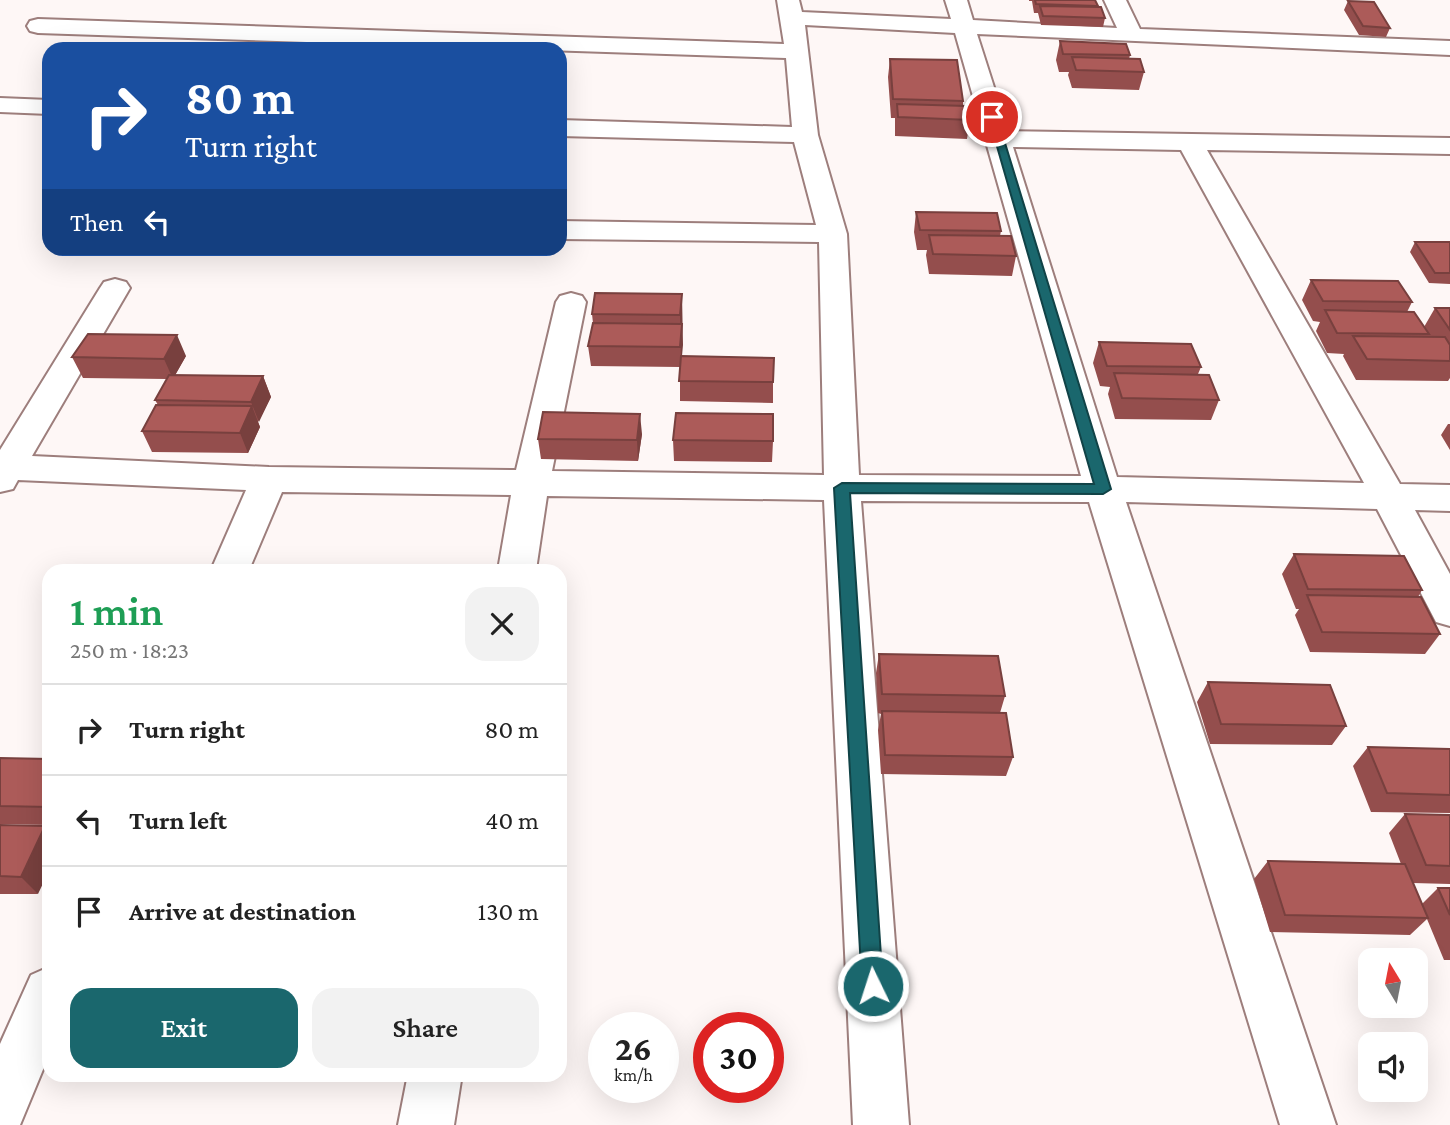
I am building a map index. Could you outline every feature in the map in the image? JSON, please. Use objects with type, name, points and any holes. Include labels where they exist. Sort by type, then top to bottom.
[{"type":"street","points":[[1115,0],[1132,35]]},
{"type":"street","points":[[960,13],[1103,489],[1308,1125]]},
{"type":"street","points":[[38,26],[792,23],[960,13],[1132,35],[1450,48]]},
{"type":"street","points":[[792,23],[805,135],[833,234],[842,488],[881,1125]]},
{"type":"street","points":[[0,105],[42,107]]},
{"type":"street","points":[[567,128],[805,135]]},
{"type":"street","points":[[998,139],[1450,146]]},
{"type":"street","points":[[1190,142],[1389,496],[1450,611]]},
{"type":"street","points":[[567,230],[833,234]]},
{"type":"street","points":[[116,288],[3,471],[269,479],[842,488],[1103,489],[1450,498]]},
{"type":"street","points":[[518,564],[531,483],[571,302]]},
{"type":"street","points":[[233,564],[269,479]]},
{"type":"street","points":[[0,1107],[42,1009]]},
{"type":"street","points":[[426,1125],[434,1082]]},
{"type":"building","points":[[1035,0],[1095,0],[1098,6],[1036,4]]},
{"type":"building","points":[[1348,1],[1374,2],[1390,28],[1363,26]]},
{"type":"building","points":[[1040,6],[1101,7],[1105,18],[1043,16]]},
{"type":"building","points":[[1060,41],[1126,44],[1130,55],[1063,54]]},
{"type":"building","points":[[1072,57],[1140,59],[1144,72],[1076,70]]},
{"type":"building","points":[[890,59],[957,60],[963,101],[893,99]]},
{"type":"building","points":[[897,104],[967,106],[970,120],[898,117]]},
{"type":"building","points":[[916,212],[997,213],[1001,231],[920,230]]},
{"type":"building","points":[[929,235],[1011,236],[1016,256],[933,254]]},
{"type":"building","points":[[1415,242],[1450,242],[1450,273],[1435,273]]},
{"type":"building","points":[[1311,280],[1398,281],[1412,302],[1323,301]]},
{"type":"building","points":[[595,293],[682,294],[680,315],[592,314]]},
{"type":"building","points":[[1435,308],[1450,308],[1450,330]]},
{"type":"building","points":[[1325,310],[1414,312],[1429,334],[1337,333]]},
{"type":"building","points":[[593,323],[682,324],[680,347],[588,346]]},
{"type":"building","points":[[88,334],[177,335],[164,359],[72,357]]},
{"type":"building","points":[[1353,336],[1445,337],[1450,345],[1450,361],[1367,359]]},
{"type":"building","points":[[1099,342],[1191,344],[1201,367],[1107,366]]},
{"type":"building","points":[[681,356],[774,358],[773,382],[679,381]]},
{"type":"building","points":[[1114,373],[1209,375],[1219,400],[1122,398]]},
{"type":"building","points":[[169,375],[263,376],[251,402],[155,400]]},
{"type":"building","points":[[156,405],[252,406],[240,433],[142,431]]},
{"type":"building","points":[[543,412],[640,414],[637,440],[538,439]]},
{"type":"building","points":[[676,413],[773,414],[773,441],[673,440]]},
{"type":"building","points":[[1294,554],[1404,556],[1422,590],[1308,589]]},
{"type":"building","points":[[1307,595],[1421,597],[1440,634],[1322,632]]},
{"type":"building","points":[[879,654],[998,656],[1005,696],[882,694]]},
{"type":"building","points":[[1208,682],[1330,685],[1346,726],[1221,724]]},
{"type":"building","points":[[882,711],[1006,713],[1013,757],[885,755]]},
{"type":"building","points":[[1368,747],[1450,749],[1450,795],[1387,793]]},
{"type":"building","points":[[0,758],[42,759],[42,807],[0,806]]},
{"type":"building","points":[[1405,814],[1450,815],[1450,866],[1426,865]]},
{"type":"building","points":[[0,825],[42,826],[42,832],[21,877],[0,876]]},
{"type":"building","points":[[1268,861],[1405,864],[1428,918],[1285,915]]},
{"type":"building","points":[[1438,888],[1450,888],[1450,915]]},
{"type":"route","points":[[873,986],[842,488],[1103,489],[992,117]]}]
